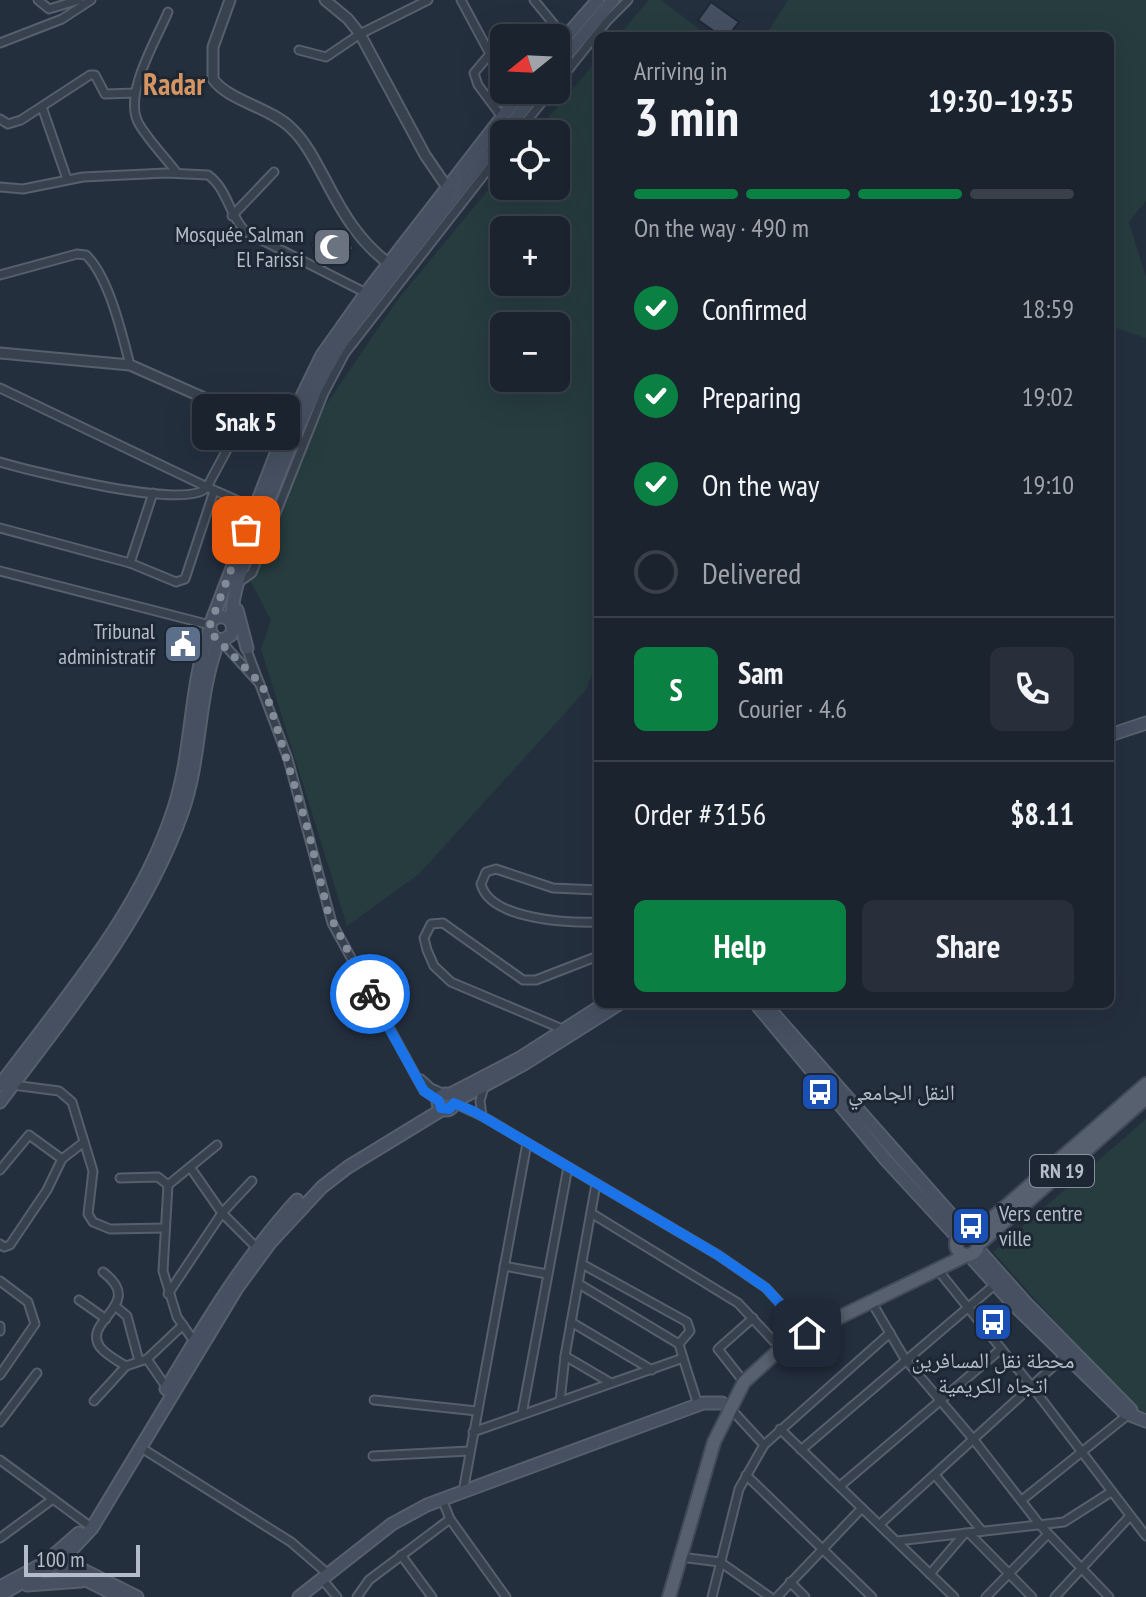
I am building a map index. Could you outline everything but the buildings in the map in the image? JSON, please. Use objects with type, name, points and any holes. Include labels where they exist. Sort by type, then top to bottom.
[{"type":"main road","points":[[570,41],[598,0]]},
{"type":"main road","points":[[570,41],[613,0]]},
{"type":"main road","points":[[454,196],[512,104]]},
{"type":"main road","points":[[0,1102],[3,1084],[118,940],[149,883],[190,789],[210,667],[220,640],[231,635],[234,590],[289,435],[322,355],[366,293],[454,196],[527,104]]},
{"type":"main road","points":[[149,883],[181,786],[211,624],[254,508],[289,435],[335,353],[393,266]]},
{"type":"main road","points":[[234,590],[247,648]]},
{"type":"main road","points":[[211,624],[220,616],[232,624]]},
{"type":"main road","points":[[211,624],[212,635],[220,640]]},
{"type":"main road","points":[[1114,734],[1146,723]]},
{"type":"main road","points":[[568,1032],[599,1008]]},
{"type":"main road","points":[[446,1101],[485,1086],[568,1032],[612,1008]]},
{"type":"main road","points":[[759,1008],[886,1160],[968,1245]]},
{"type":"main road","points":[[768,1008],[998,1281],[1135,1416]]},
{"type":"main road","points":[[0,1595],[22,1585],[74,1549],[92,1528],[256,1247],[296,1201],[346,1164],[446,1101],[522,1061]]},
{"type":"main road","name":"RN 19","points":[[921,1277],[968,1245],[1146,1084]]},
{"type":"main road","name":"RN 19","points":[[669,1597],[698,1488],[730,1408],[744,1382],[781,1349],[807,1333],[870,1299],[937,1269],[1146,1098]]},
{"type":"main road","points":[[0,1587],[56,1560],[87,1524],[167,1388],[237,1288],[301,1206],[346,1164]]},
{"type":"main road","points":[[299,1597],[407,1514],[698,1405],[713,1402],[730,1408]]},
{"type":"main road","points":[[74,1549],[83,1575]]},
{"type":"main road","points":[[56,1560],[120,1597]]},
{"type":"main road","points":[[22,1585],[83,1575],[137,1597]]},
{"type":"street","points":[[38,0],[49,9],[79,0]]},
{"type":"street","points":[[0,43],[51,24],[91,0]]},
{"type":"street","points":[[230,0],[211,55],[213,79],[221,87],[274,113],[291,128],[308,148],[353,229],[393,266]]},
{"type":"street","points":[[325,0],[360,34],[454,196]]},
{"type":"street","points":[[299,50],[326,57],[360,34],[428,0]]},
{"type":"street","points":[[461,0],[490,54],[474,73],[475,81],[502,117]]},
{"type":"street","points":[[534,0],[554,24]]},
{"type":"street","points":[[598,32],[628,0]]},
{"type":"street","points":[[168,12],[135,93],[137,121],[177,173]]},
{"type":"street","points":[[570,67],[594,37]]},
{"type":"street","points":[[0,119],[13,123],[90,75],[95,75],[105,94],[135,93]]},
{"type":"street","points":[[527,120],[541,104]]},
{"type":"street","points":[[42,107],[67,179]]},
{"type":"street","points":[[234,590],[252,573],[324,393],[345,353],[454,196],[490,162]]},
{"type":"street","points":[[232,216],[274,172]]},
{"type":"street","points":[[0,187],[23,189],[67,179],[201,173],[212,177],[220,187],[232,216],[246,232],[265,245],[366,293]]},
{"type":"street","points":[[0,275],[77,254],[86,255],[96,268],[110,300],[130,365]]},
{"type":"street","points":[[0,353],[130,365],[289,435]]},
{"type":"street","points":[[0,388],[254,508]]},
{"type":"street","points":[[0,528],[130,563],[176,582],[185,579],[210,489],[245,416]]},
{"type":"street","points":[[0,462],[78,483],[153,493],[191,496],[210,489]]},
{"type":"street","points":[[130,563],[153,493]]},
{"type":"street","points":[[0,571],[211,624]]},
{"type":"street","points":[[232,624],[247,648],[288,759],[332,923],[414,1071],[446,1101],[482,1116],[756,1281],[807,1333]]},
{"type":"street","points":[[220,640],[262,685]]},
{"type":"street","points":[[594,890],[553,888],[496,869],[486,872],[481,884],[490,897],[525,916],[594,922]]},
{"type":"street","points":[[568,1032],[451,982],[431,959],[425,944],[425,932],[431,924],[443,923],[523,980],[536,980],[594,958]]},
{"type":"street","points":[[3,1084],[59,1091],[67,1096],[75,1109],[93,1171],[88,1214],[93,1222],[110,1229],[165,1228]]},
{"type":"street","points":[[482,1116],[480,1101],[485,1086]]},
{"type":"street","points":[[0,1170],[29,1135],[62,1159]]},
{"type":"street","points":[[0,1244],[4,1247],[10,1245],[47,1190],[62,1159],[84,1142]]},
{"type":"street","points":[[463,1492],[527,1143]]},
{"type":"street","points":[[197,1346],[168,1294],[163,1271],[168,1185],[217,1145]]},
{"type":"street","points":[[190,1167],[222,1213],[256,1247]]},
{"type":"street","points":[[522,1414],[568,1167]]},
{"type":"street","points":[[120,1178],[158,1177],[168,1185]]},
{"type":"street","points":[[168,1294],[222,1213],[252,1181]]},
{"type":"street","points":[[560,1401],[565,1356],[596,1184]]},
{"type":"street","points":[[591,1213],[726,1294],[781,1349]]},
{"type":"street","points":[[582,1264],[687,1322],[690,1331],[679,1344]]},
{"type":"street","points":[[504,1266],[547,1274]]},
{"type":"street","points":[[937,1269],[1146,1536]]},
{"type":"street","points":[[103,1272],[117,1283],[119,1293],[115,1306],[97,1331],[97,1340],[100,1347],[126,1366]]},
{"type":"street","points":[[0,1281],[28,1302],[35,1324],[0,1375]]},
{"type":"street","points":[[801,1450],[998,1281]]},
{"type":"street","points":[[579,1284],[679,1344],[698,1405]]},
{"type":"street","points":[[870,1299],[905,1359],[974,1440],[1040,1525],[1109,1597]]},
{"type":"street","points":[[79,1300],[106,1319]]},
{"type":"street","points":[[115,1306],[127,1316],[143,1360],[167,1388]]},
{"type":"street","points":[[744,1382],[718,1353],[718,1349],[753,1318]]},
{"type":"street","points":[[571,1322],[652,1370]]},
{"type":"street","points":[[94,1401],[126,1366],[143,1360],[183,1325]]},
{"type":"street","points":[[712,1597],[746,1475],[764,1445],[890,1333]]},
{"type":"street","points":[[840,1486],[1001,1349]]},
{"type":"street","points":[[880,1524],[1069,1352]]},
{"type":"street","points":[[565,1356],[611,1384]]},
{"type":"street","points":[[473,1432],[683,1358]]},
{"type":"street","points":[[0,1422],[37,1373]]},
{"type":"street","points":[[374,1400],[477,1411]]},
{"type":"street","points":[[730,1408],[764,1445]]},
{"type":"street","points":[[1022,1500],[1081,1450],[1135,1416]]},
{"type":"street","points":[[780,1429],[954,1597]]},
{"type":"street","points":[[140,1447],[291,1542],[325,1576],[337,1597]]},
{"type":"street","points":[[373,1456],[469,1451]]},
{"type":"street","points":[[1,1464],[87,1524]]},
{"type":"street","points":[[746,1475],[872,1597]]},
{"type":"street","points":[[935,1475],[982,1531]]},
{"type":"street","points":[[897,1541],[1040,1525],[1076,1517],[1111,1492]]},
{"type":"street","points":[[0,1538],[53,1499]]},
{"type":"street","points":[[442,1499],[450,1519],[506,1597]]},
{"type":"street","points":[[777,1597],[862,1508]]},
{"type":"street","points":[[1055,1597],[1130,1516]]},
{"type":"street","points":[[357,1597],[369,1580],[450,1519]]},
{"type":"street","points":[[930,1574],[967,1533]]},
{"type":"street","points":[[967,1533],[1032,1597]]},
{"type":"street","points":[[986,1597],[1048,1534]]},
{"type":"street","points":[[401,1555],[432,1597]]},
{"type":"street","points":[[680,1557],[720,1562],[770,1597]]},
{"type":"street","points":[[790,1582],[805,1597]]},
{"type":"green space","points":[[649,0],[661,0],[703,32],[621,32]]},
{"type":"green space","points":[[788,0],[1146,0],[1146,201],[1129,222],[1146,277],[1146,338],[1114,327],[1114,32],[768,32]]},
{"type":"green space","points":[[594,64],[594,669],[586,690],[419,874],[347,926],[261,649],[271,620],[251,582],[317,418],[398,299],[490,188],[490,200],[570,200],[570,120],[546,120],[560,104],[570,104],[570,92]]},
{"type":"green space","points":[[1146,1119],[1146,1411],[1140,1416],[993,1252]]},
{"type":"way so far","points":[[246,530],[210,632],[262,685],[288,759],[328,912],[370,994]]},
{"type":"place","name":"Mosquée Salman El Farissi","points":[[332,247]]},
{"type":"place","name":"Snak 5","points":[[246,530]]},
{"type":"place","name":"Tribunal administratif","points":[[183,644]]},
{"type":"place","name":"النقل الجامعي","points":[[820,1092]]},
{"type":"place","name":"Vers centre ville","points":[[971,1226]]},
{"type":"place","name":"محطة نقل المسافرين اتجاه الكريمية","points":[[993,1322]]},
{"type":"district","name":"Radar","points":[[174,85]]},
{"type":"route","points":[[370,994],[424,1091],[431,1099],[439,1101],[441,1108],[449,1109],[454,1103],[475,1112],[718,1255],[766,1288],[807,1333]]}]
